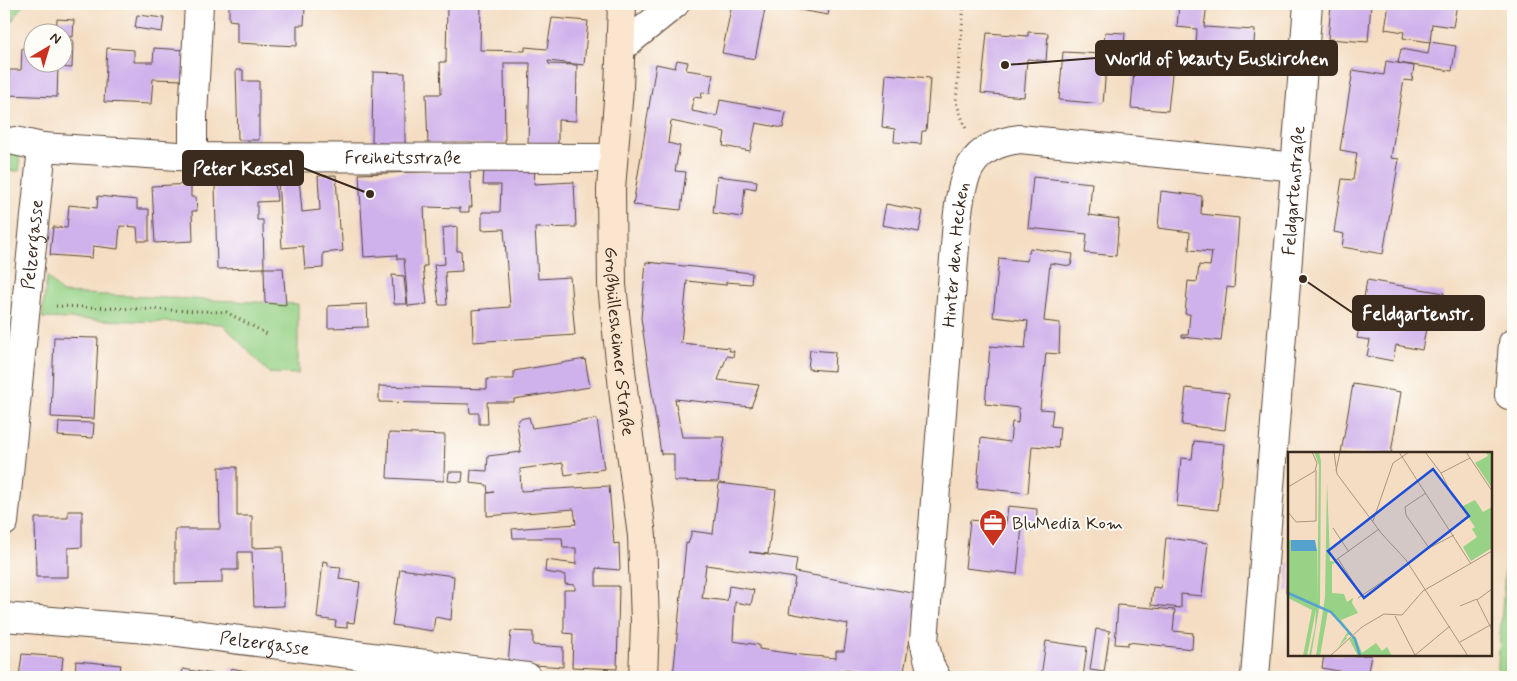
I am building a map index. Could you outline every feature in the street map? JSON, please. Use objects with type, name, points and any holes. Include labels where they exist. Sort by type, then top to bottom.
[{"type":"street","points":[[193,157],[198,4]]},
{"type":"street","name":"Großbüllesheimer Straße","points":[[622,4],[622,47],[611,189],[612,285],[642,536],[645,623],[643,677]]},
{"type":"street","points":[[622,47],[675,4]]},
{"type":"street","name":"Feldgartenstraße","points":[[1255,677],[1308,4]]},
{"type":"street","name":"Hinter den Hecken","points":[[936,677],[930,666],[924,641],[956,240],[963,179],[976,158],[995,144],[1013,140],[1038,139],[1296,167]]},
{"type":"street","name":"Freiheitsstraße","points":[[15,142],[42,147],[193,157],[613,158]]},
{"type":"street","name":"Pelzergasse","points":[[4,522],[42,147]]},
{"type":"street","points":[[1509,395],[1513,343]]},
{"type":"street","name":"Pelzergasse","points":[[4,616],[171,631],[527,677]]},
{"type":"path","points":[[964,4],[956,102],[976,158]]},
{"type":"path","points":[[26,304],[226,312],[269,335]]},
{"type":"green space","points":[[4,4],[24,4],[4,32]]},
{"type":"green space","points":[[4,140],[19,157],[19,171],[4,170]]},
{"type":"green space","points":[[47,276],[62,293],[298,304],[298,374],[269,373],[223,324],[42,318]]},
{"type":"green space","points":[[1507,544],[1513,545],[1513,677],[1497,677]]},
{"type":"building","points":[[229,4],[305,7],[304,25],[297,25],[297,46],[237,43],[237,21],[229,20]]},
{"type":"building","points":[[447,4],[481,4],[480,50],[525,51],[525,47],[547,49],[552,18],[588,21],[584,65],[548,61],[549,64],[577,65],[576,121],[558,120],[558,145],[528,145],[530,63],[504,63],[505,144],[428,144],[426,94],[441,94],[440,62],[446,62]]},
{"type":"building","points":[[732,4],[766,4],[755,59],[722,53]]},
{"type":"building","points":[[777,4],[830,4],[828,15],[777,6]]},
{"type":"building","points":[[1179,4],[1207,4],[1204,27],[1255,30],[1252,70],[1195,65],[1197,29],[1177,27]]},
{"type":"building","points":[[1331,4],[1371,4],[1368,42],[1328,39]]},
{"type":"building","points":[[1389,4],[1457,4],[1453,27],[1432,24],[1430,42],[1403,38],[1404,32],[1385,29]]},
{"type":"building","points":[[137,15],[164,18],[162,32],[135,28]]},
{"type":"building","points":[[57,19],[74,20],[73,37],[72,22],[57,22]]},
{"type":"building","points":[[1028,32],[1048,33],[1046,61],[1027,59],[1024,97],[981,93],[987,33],[1028,36]]},
{"type":"building","points":[[1105,32],[1125,33],[1122,69],[1106,68],[1103,104],[1059,100],[1063,52],[1103,54]]},
{"type":"building","points":[[1430,42],[1456,46],[1452,71],[1398,63],[1401,49],[1428,54]]},
{"type":"building","points":[[22,48],[22,72],[58,72],[57,97],[8,95],[9,70],[21,70]]},
{"type":"building","points":[[107,48],[134,50],[134,62],[153,62],[154,48],[185,50],[184,80],[153,79],[151,104],[104,102]]},
{"type":"building","points":[[677,60],[688,62],[686,70],[713,74],[710,93],[702,92],[701,98],[694,97],[692,111],[717,116],[720,100],[786,112],[783,128],[756,123],[750,151],[723,146],[725,132],[671,121],[668,143],[680,146],[675,171],[686,172],[681,210],[633,205],[656,64],[675,68]]},
{"type":"building","points":[[1386,61],[1414,66],[1412,81],[1404,80],[1395,132],[1391,158],[1399,159],[1383,254],[1342,247],[1344,234],[1334,232],[1342,179],[1353,180],[1357,153],[1340,150],[1353,70],[1384,75]]},
{"type":"building","points":[[236,70],[243,70],[243,81],[259,81],[259,140],[238,140]]},
{"type":"building","points":[[1134,71],[1172,74],[1168,111],[1131,108]]},
{"type":"building","points":[[373,72],[405,73],[405,144],[372,143]]},
{"type":"building","points":[[886,74],[930,78],[926,131],[922,131],[921,144],[894,142],[895,129],[882,127]]},
{"type":"building","points":[[535,168],[534,184],[574,182],[576,227],[535,228],[538,279],[570,277],[575,335],[473,342],[472,310],[510,307],[504,229],[482,230],[482,212],[500,212],[501,185],[483,185],[484,169]]},
{"type":"building","points":[[470,170],[472,207],[469,207],[469,212],[460,212],[460,208],[424,207],[427,266],[423,266],[427,304],[408,306],[404,259],[397,259],[397,255],[364,257],[359,174]]},
{"type":"building","points":[[336,175],[339,229],[341,229],[343,251],[323,253],[323,268],[305,269],[303,246],[282,248],[278,179],[299,177],[302,212],[320,210],[318,176]]},
{"type":"building","points":[[717,176],[757,181],[756,189],[745,187],[742,217],[713,213]]},
{"type":"building","points":[[1033,177],[1092,183],[1089,215],[1119,219],[1116,256],[1085,253],[1087,234],[1028,228]]},
{"type":"building","points":[[275,181],[277,201],[257,202],[257,220],[263,220],[264,268],[217,269],[215,183]]},
{"type":"building","points":[[191,184],[191,197],[196,197],[197,211],[192,211],[193,241],[155,243],[152,186]]},
{"type":"building","points":[[1161,191],[1202,196],[1201,214],[1239,218],[1234,288],[1227,287],[1221,341],[1182,337],[1182,335],[1188,335],[1190,314],[1185,314],[1188,281],[1197,282],[1199,265],[1210,266],[1212,252],[1189,250],[1190,232],[1158,228]]},
{"type":"building","points":[[98,196],[137,200],[137,209],[149,209],[149,241],[138,241],[137,227],[120,226],[118,249],[93,246],[92,258],[50,255],[53,227],[67,228],[69,205],[97,208]]},
{"type":"building","points":[[886,204],[923,211],[919,232],[882,225]]},
{"type":"building","points":[[457,226],[457,251],[461,251],[462,271],[445,272],[447,305],[439,305],[434,265],[445,264],[443,228]]},
{"type":"building","points":[[1030,248],[1073,254],[1071,266],[1050,263],[1044,321],[1060,323],[1059,354],[1046,353],[1040,409],[1053,410],[1051,426],[1060,427],[1058,448],[1032,446],[1028,493],[977,488],[981,438],[1010,442],[1012,422],[1018,423],[1019,408],[985,404],[990,346],[1025,349],[1028,321],[993,317],[999,258],[1027,261]]},
{"type":"building","points":[[646,262],[752,273],[751,284],[726,282],[726,285],[687,281],[681,343],[730,348],[729,351],[734,351],[733,357],[727,356],[718,380],[759,385],[751,407],[675,399],[682,437],[725,437],[718,482],[674,481],[674,454],[661,454],[641,318]]},
{"type":"building","points":[[264,268],[283,268],[286,305],[265,303]]},
{"type":"building","points":[[392,275],[404,276],[407,304],[394,304]]},
{"type":"building","points":[[1367,280],[1444,293],[1439,320],[1428,318],[1422,350],[1396,345],[1393,361],[1367,356],[1370,340],[1357,338]]},
{"type":"building","points":[[367,304],[368,327],[328,328],[328,306]]},
{"type":"building","points":[[54,337],[98,338],[94,419],[51,417]]},
{"type":"building","points":[[810,350],[835,352],[834,371],[808,369]]},
{"type":"building","points":[[585,359],[590,387],[514,399],[514,402],[487,402],[488,424],[479,424],[479,413],[470,413],[469,404],[379,402],[379,386],[487,389],[487,379],[514,379],[514,371]]},
{"type":"building","points":[[1353,384],[1401,392],[1391,452],[1341,452]]},
{"type":"building","points":[[1186,388],[1229,393],[1225,430],[1182,425]]},
{"type":"building","points":[[529,417],[532,428],[597,419],[604,469],[565,475],[563,463],[520,469],[521,491],[609,486],[614,544],[619,543],[620,570],[596,568],[596,586],[619,586],[617,669],[572,667],[573,634],[564,633],[564,590],[575,590],[575,585],[565,584],[565,575],[545,572],[546,560],[576,564],[576,548],[563,548],[562,538],[513,538],[512,529],[576,524],[574,509],[487,516],[487,485],[470,483],[471,470],[487,471],[488,456],[521,452],[517,423],[520,419]]},
{"type":"building","points":[[59,422],[94,423],[93,438],[58,436]]},
{"type":"building","points":[[389,433],[445,435],[444,481],[387,478]]},
{"type":"building","points":[[1194,441],[1224,444],[1218,510],[1177,506],[1181,458],[1192,459]]},
{"type":"building","points":[[219,467],[237,467],[237,516],[252,516],[252,548],[283,547],[284,606],[254,607],[252,552],[238,552],[238,570],[222,570],[222,583],[175,584],[175,529],[220,529]]},
{"type":"building","points":[[449,472],[463,472],[462,482],[448,481]]},
{"type":"building","points":[[719,483],[776,490],[768,554],[749,552],[797,559],[795,572],[918,594],[903,677],[841,670],[841,677],[673,677],[686,543],[688,544],[692,531],[713,534]],"holes":[[[706,565],[795,578],[789,613],[848,624],[844,651],[836,651],[836,658],[759,649],[759,645],[733,641],[735,602],[751,605],[754,590],[729,586],[727,601],[702,598]]]},
{"type":"building","points":[[1008,506],[1037,509],[1036,528],[1022,527],[1017,574],[965,568],[970,520],[1006,524]]},
{"type":"building","points":[[68,511],[82,511],[82,547],[68,548],[68,577],[36,577],[35,518],[68,518]]},
{"type":"building","points":[[1166,538],[1208,543],[1202,596],[1181,594],[1181,608],[1151,605],[1153,587],[1161,588]]},
{"type":"building","points":[[323,561],[328,562],[328,566],[341,567],[339,579],[360,582],[354,623],[347,622],[347,628],[335,627],[336,621],[317,618]]},
{"type":"building","points":[[1288,562],[1288,592],[1286,592]]},
{"type":"building","points":[[400,569],[454,576],[451,620],[435,617],[433,631],[392,625]]},
{"type":"building","points":[[1118,605],[1175,610],[1173,631],[1193,633],[1192,649],[1128,642],[1128,645],[1115,644]]},
{"type":"building","points":[[1096,629],[1110,631],[1104,672],[1090,670]]},
{"type":"building","points":[[511,631],[533,632],[533,645],[563,647],[563,667],[508,663]]},
{"type":"building","points":[[1046,641],[1087,647],[1083,677],[1041,677]]},
{"type":"building","points":[[22,654],[63,657],[61,677],[19,677]]},
{"type":"building","points":[[1324,656],[1371,656],[1367,677],[1342,677],[1343,672],[1322,668]]},
{"type":"building","points":[[76,661],[121,665],[119,677],[75,677]]},
{"type":"building","points":[[231,668],[261,674],[261,677],[230,677]]},
{"type":"building","points":[[183,669],[225,676],[225,677],[181,677]]},
{"type":"place","name":"World of beauty Euskirchen","points":[[1005,65]]},
{"type":"place","name":"Peter Kessel","points":[[370,194]]},
{"type":"place","name":"Feldgartenstr.","points":[[1303,279]]},
{"type":"place","name":"BluMedia Kom","points":[[993,547]]}]
